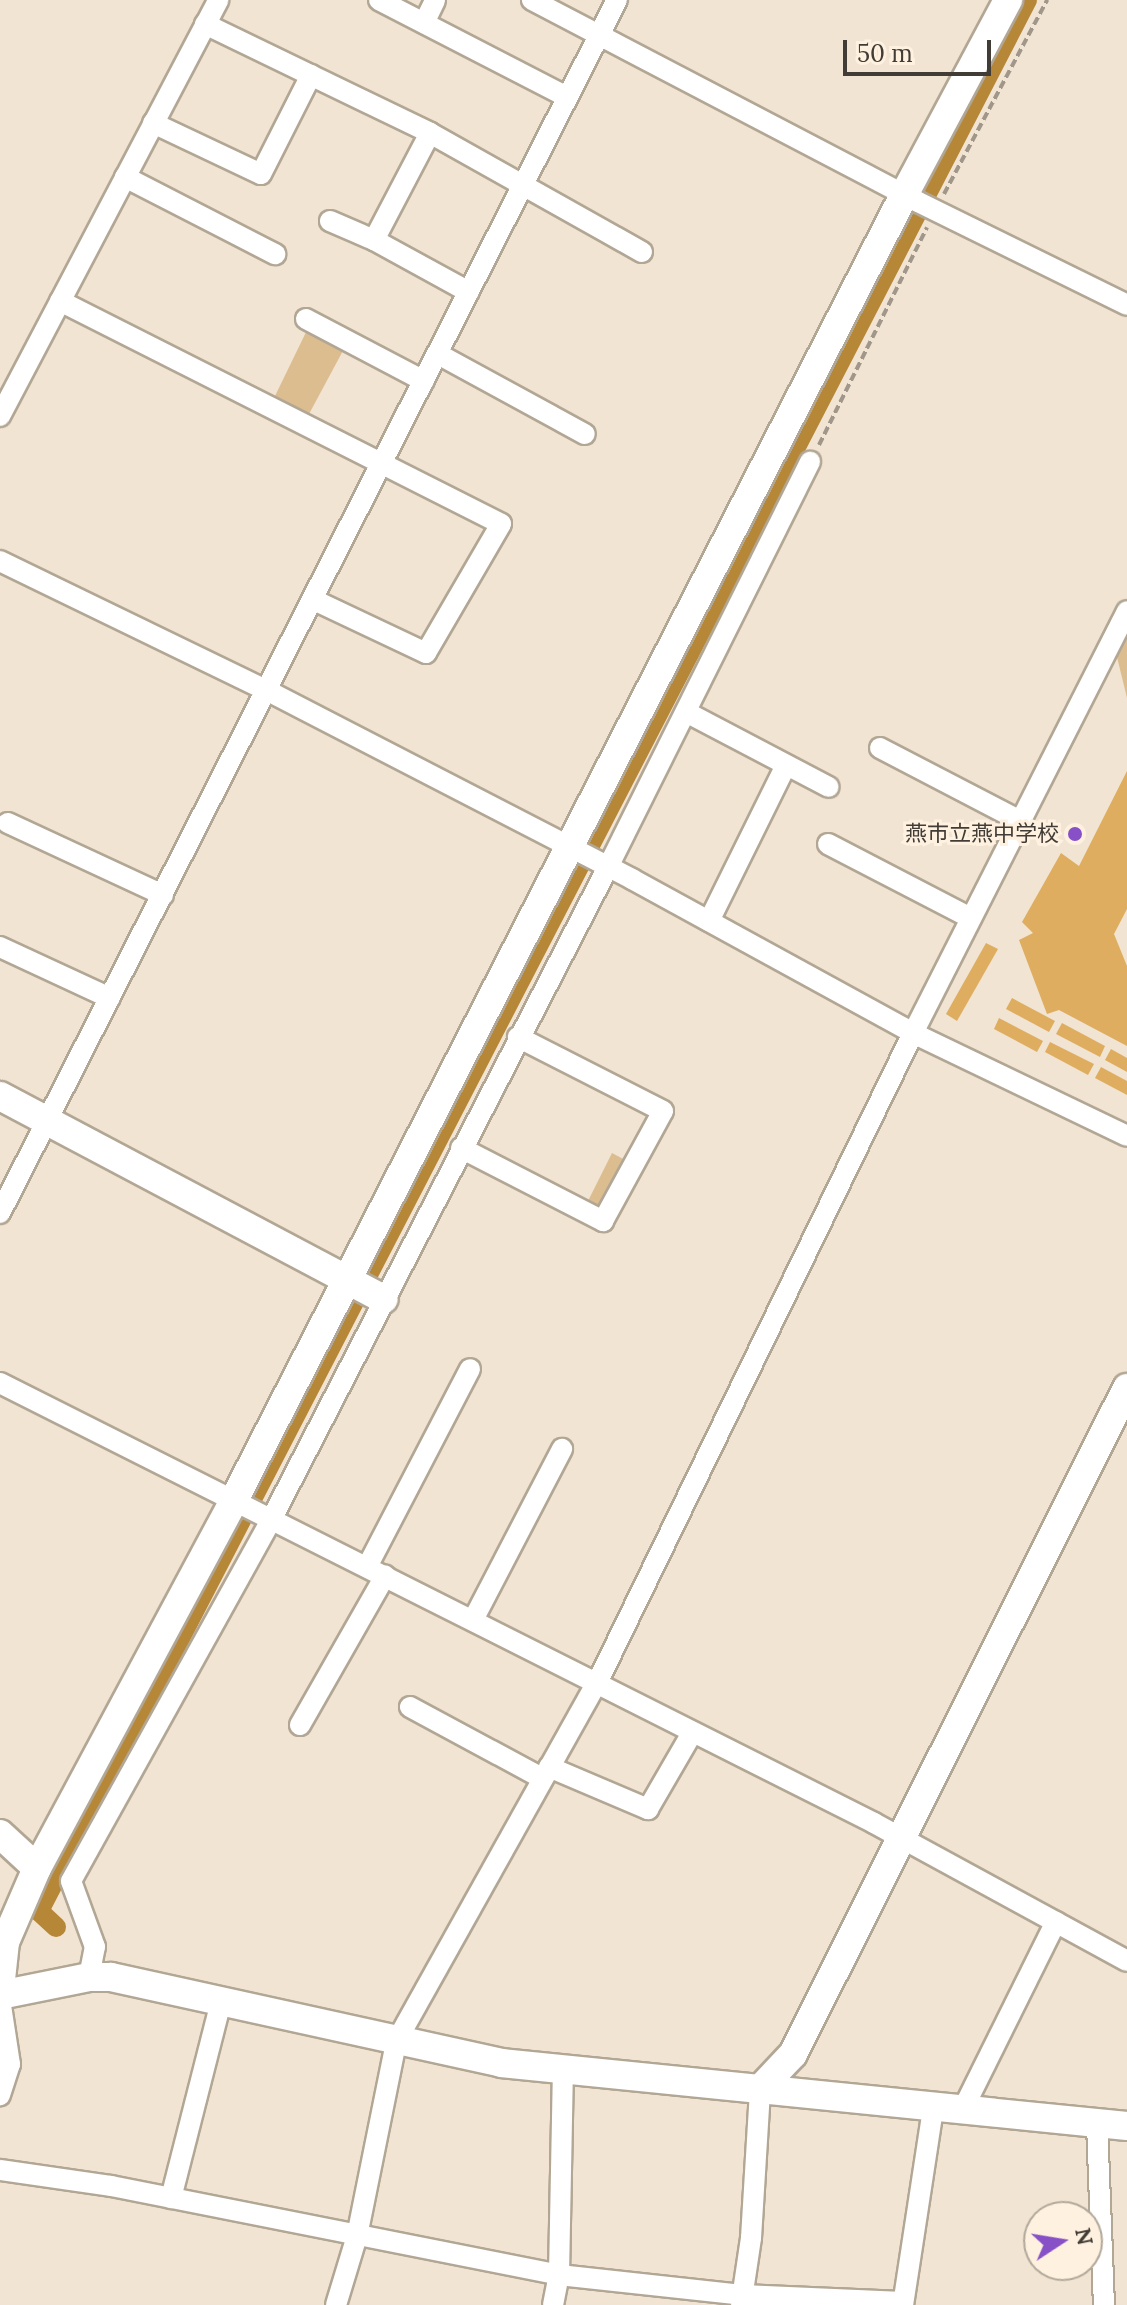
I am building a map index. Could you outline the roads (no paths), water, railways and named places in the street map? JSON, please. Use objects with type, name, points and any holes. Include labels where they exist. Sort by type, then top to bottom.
[{"type":"street","points":[[0,416],[218,0]]},
{"type":"street","points":[[379,0],[567,97]]},
{"type":"street","points":[[424,23],[435,0]]},
{"type":"street","points":[[532,0],[1127,305]]},
{"type":"street","points":[[0,1213],[617,0]]},
{"type":"street","points":[[89,1977],[95,1947],[71,1881],[251,1508],[785,471],[917,200],[1008,0]]},
{"type":"street","points":[[205,24],[430,133],[521,187],[642,252]]},
{"type":"street","points":[[153,123],[261,174],[311,75]]},
{"type":"street","points":[[374,240],[430,133]]},
{"type":"street","points":[[125,177],[275,254]]},
{"type":"street","points":[[330,221],[374,240],[469,292]]},
{"type":"street","points":[[60,301],[501,524],[426,653],[314,600]]},
{"type":"street","points":[[306,319],[424,381]]},
{"type":"street","points":[[438,354],[585,434]]},
{"type":"street","points":[[0,2095],[10,2064],[0,1994],[2,1941],[37,1868],[251,1508],[365,1289],[461,1148],[518,1037],[588,858],[686,712],[785,471],[810,461]]},
{"type":"street","points":[[0,561],[268,691],[709,921],[913,1033],[1127,1136]]},
{"type":"street","points":[[336,2305],[357,2236],[396,2042],[597,1683],[913,1033],[1127,611]]},
{"type":"street","points":[[686,712],[785,767],[829,787]]},
{"type":"street","points":[[880,748],[1020,821]]},
{"type":"street","points":[[709,921],[785,767]]},
{"type":"street","points":[[8,823],[163,895]]},
{"type":"street","points":[[828,844],[971,918]]},
{"type":"street","points":[[0,947],[110,998]]},
{"type":"street","points":[[461,1148],[603,1221],[663,1111],[518,1037]]},
{"type":"street","points":[[0,1096],[365,1289]]},
{"type":"street","points":[[300,1725],[470,1369]]},
{"type":"street","points":[[0,1383],[902,1837],[1127,1961]]},
{"type":"street","points":[[741,2300],[751,2238],[760,2089],[793,2054],[1127,1388]]},
{"type":"street","points":[[473,1620],[562,1449]]},
{"type":"street","points":[[410,1707],[545,1772],[648,1809],[692,1733]]},
{"type":"street","points":[[0,1834],[37,1868]]},
{"type":"street","points":[[962,2111],[1056,1922]]},
{"type":"street","points":[[0,1994],[89,1977],[111,1977],[463,2058],[563,2071],[1127,2126]]},
{"type":"street","points":[[171,2198],[221,2002]]},
{"type":"street","points":[[553,2305],[559,2275],[563,2071]]},
{"type":"street","points":[[0,2170],[171,2198],[559,2275],[741,2300],[903,2304],[933,2108]]},
{"type":"street","points":[[1097,2124],[1104,2305]]},
{"type":"waterway","points":[[56,1927],[39,1911],[1027,0]]},
{"type":"place","name":"燕市立燕中学校","points":[[1075,834]]}]
